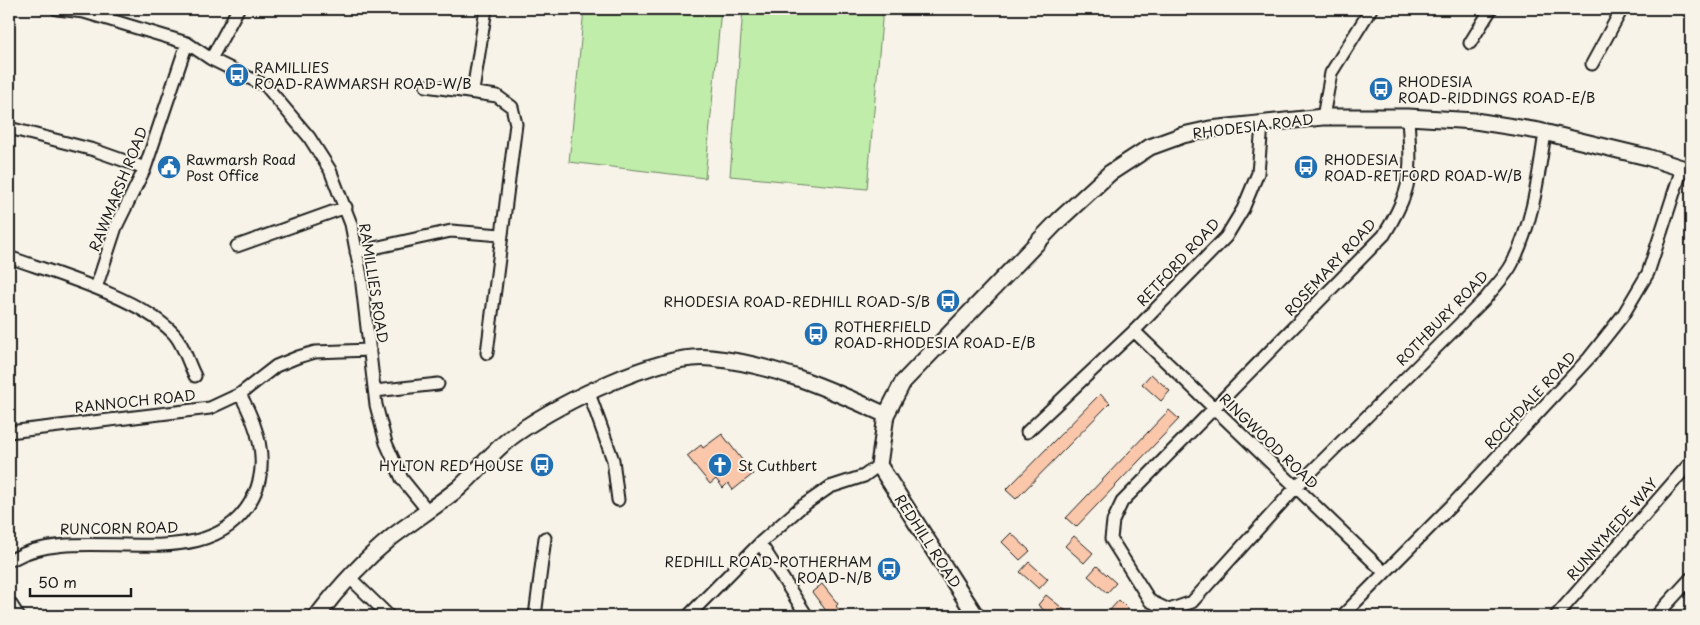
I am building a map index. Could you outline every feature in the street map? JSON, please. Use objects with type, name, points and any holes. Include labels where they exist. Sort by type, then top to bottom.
[{"type":"street","name":"RAMILLIES ROAD","points":[[57,9],[84,12],[187,43],[211,59],[266,86],[309,137],[330,170],[346,207],[356,252],[375,391],[386,444],[402,478],[428,511]]},
{"type":"street","points":[[211,59],[238,9]]},
{"type":"street","points":[[473,91],[486,9]]},
{"type":"street","points":[[1323,117],[1331,73],[1371,9]]},
{"type":"street","points":[[1470,43],[1492,9]]},
{"type":"street","points":[[1592,64],[1622,9]]},
{"type":"street","name":"RAWMARSH ROAD","points":[[96,288],[116,227],[144,168],[187,43]]},
{"type":"street","points":[[426,86],[473,91],[497,96],[512,107],[516,124],[487,353]]},
{"type":"street","name":"RHODESIA ROAD","points":[[879,465],[886,415],[903,382],[1060,220],[1110,173],[1150,147],[1182,135],[1210,129],[1262,125],[1323,117],[1408,117],[1475,122],[1545,133],[1647,157],[1687,169]]},
{"type":"street","name":"ROSEMARY ROAD","points":[[1296,487],[1192,602],[1169,610],[1150,601],[1111,539],[1112,521],[1122,502],[1384,235],[1406,191],[1409,157],[1408,117]]},
{"type":"street","name":"RETFORD ROAD","points":[[1027,432],[1134,332],[1226,237],[1243,209],[1258,173],[1262,125]]},
{"type":"street","points":[[9,128],[94,150],[144,168]]},
{"type":"street","name":"ROTHBURY ROAD","points":[[1296,487],[1486,298],[1511,266],[1524,237],[1535,198],[1545,133]]},
{"type":"street","name":"ROCHDALE ROAD","points":[[1342,616],[1452,505],[1583,365],[1623,315],[1648,273],[1687,169]]},
{"type":"street","points":[[237,246],[346,207]]},
{"type":"street","points":[[356,252],[451,231],[502,235]]},
{"type":"street","points":[[9,257],[96,288],[152,315],[174,333],[195,376]]},
{"type":"street","name":"RINGWOOD ROAD","points":[[1134,332],[1384,572]]},
{"type":"street","name":"RANNOCH ROAD","points":[[9,432],[79,422],[177,414],[210,408],[240,394],[276,366],[298,357],[315,352],[370,350]]},
{"type":"street","points":[[317,616],[349,577],[391,538],[459,487],[516,434],[590,393],[676,360],[710,357],[783,372],[841,394],[886,415]]},
{"type":"street","points":[[375,391],[438,384]]},
{"type":"street","points":[[590,393],[613,460],[618,500]]},
{"type":"street","name":"RUNCORN ROAD","points":[[13,559],[27,550],[52,545],[172,545],[217,532],[237,518],[251,502],[260,481],[262,457],[258,436],[240,394]]},
{"type":"street","name":"RUNNYMEDE WAY","points":[[1556,616],[1691,462]]},
{"type":"street","points":[[688,616],[760,543],[802,507],[830,487],[864,476],[879,465]]},
{"type":"street","name":"REDHILL ROAD","points":[[879,465],[976,616]]},
{"type":"street","points":[[535,616],[545,538]]},
{"type":"street","points":[[760,543],[807,616]]},
{"type":"street","points":[[349,577],[389,616]]},
{"type":"street","points":[[1656,616],[1691,578]]},
{"type":"street","points":[[9,605],[16,616]]},
{"type":"green space","points":[[584,9],[721,9],[705,178],[569,162]]},
{"type":"green space","points":[[743,9],[883,9],[867,189],[730,176]]},
{"type":"building","points":[[1151,374],[1170,391],[1161,401],[1142,384]]},
{"type":"building","points":[[1100,394],[1110,403],[1016,499],[1006,490]]},
{"type":"building","points":[[1169,410],[1179,419],[1076,527],[1066,518]]},
{"type":"building","name":"St Cuthbert","points":[[722,434],[753,474],[733,490],[728,483],[723,488],[716,479],[710,484],[687,456],[701,445],[703,448]]},
{"type":"building","points":[[1011,533],[1030,551],[1020,560],[1002,542]]},
{"type":"building","points":[[1074,536],[1093,553],[1084,563],[1065,546]]},
{"type":"building","points":[[1029,562],[1048,579],[1039,589],[1020,572]]},
{"type":"building","points":[[1097,566],[1116,583],[1107,593],[1088,576]]},
{"type":"building","points":[[822,584],[838,604],[836,606],[844,616],[830,616],[812,592]]},
{"type":"building","points":[[1046,595],[1072,616],[1051,616],[1038,605]]},
{"type":"building","points":[[1119,600],[1137,616],[1117,616],[1110,610]]},
{"type":"place","name":"RAMILLIES ROAD-RAWMARSH ROAD-W/B","points":[[237,75]]},
{"type":"place","name":"RHODESIA ROAD-RIDDINGS ROAD-E/B","points":[[1381,89]]},
{"type":"place","name":"Rawmarsh Road Post Office","points":[[169,167]]},
{"type":"place","name":"RHODESIA ROAD-RETFORD ROAD-W/B","points":[[1306,167]]},
{"type":"place","name":"RHODESIA ROAD-REDHILL ROAD-S/B","points":[[948,301]]},
{"type":"place","name":"ROTHERFIELD ROAD-RHODESIA ROAD-E/B","points":[[816,334]]},
{"type":"place","name":"HYLTON RED HOUSE","points":[[542,465]]},
{"type":"place","name":"St Cuthbert","points":[[720,465]]},
{"type":"place","name":"REDHILL ROAD-ROTHERHAM ROAD-N/B","points":[[889,569]]}]
